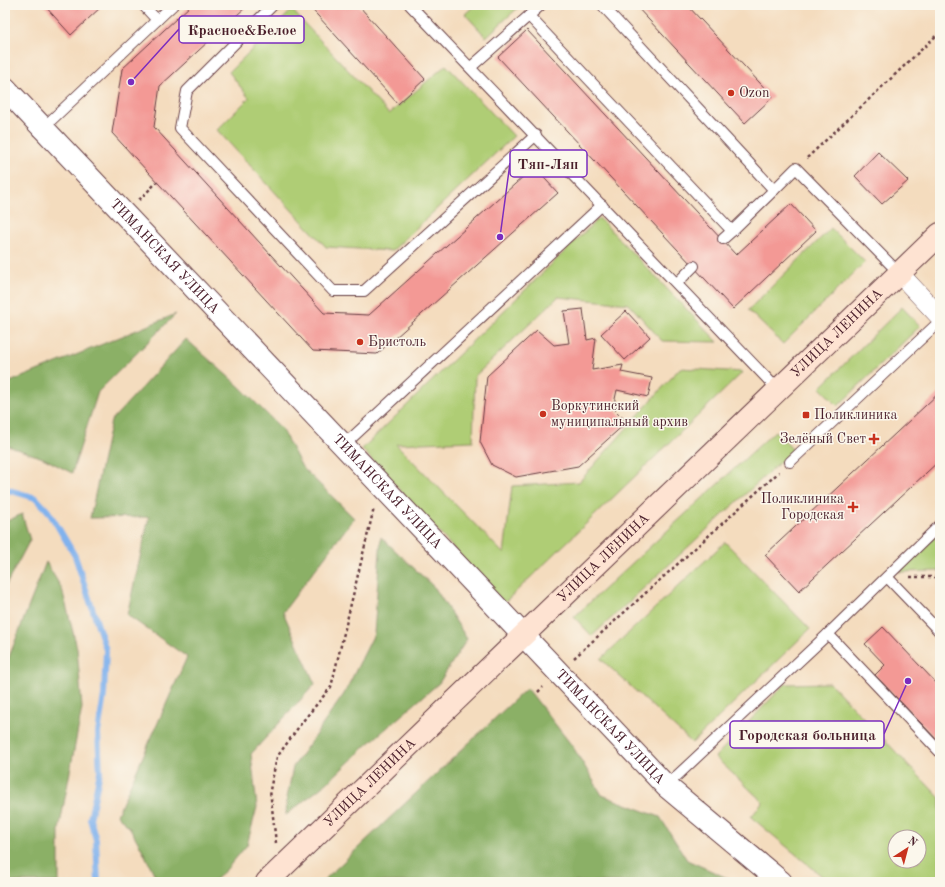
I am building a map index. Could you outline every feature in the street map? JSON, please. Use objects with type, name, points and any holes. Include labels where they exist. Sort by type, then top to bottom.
[{"type":"main road","name":"УЛИЦА ЛЕНИНА","points":[[273,876],[940,234]]},
{"type":"street","name":"ТИМАНСКАЯ УЛИЦА","points":[[5,88],[666,786],[781,882]]},
{"type":"street","points":[[899,273],[940,317]]},
{"type":"lane","points":[[143,5],[157,20]]},
{"type":"lane","points":[[43,128],[173,5]]},
{"type":"lane","points":[[273,5],[187,91],[180,128],[333,291],[364,290],[536,135]]},
{"type":"lane","points":[[410,5],[536,135],[778,390]]},
{"type":"lane","points":[[471,67],[541,5]]},
{"type":"lane","points":[[602,5],[774,190]]},
{"type":"lane","points":[[529,16],[732,231]]},
{"type":"lane","points":[[722,239],[796,168],[899,273]]},
{"type":"lane","points":[[343,446],[602,205]]},
{"type":"lane","points":[[676,283],[694,266]]},
{"type":"lane","points":[[790,462],[940,321]]},
{"type":"lane","points":[[666,786],[828,634],[940,525]]},
{"type":"lane","points":[[887,577],[940,632]]},
{"type":"lane","points":[[828,634],[940,752]]},
{"type":"path","points":[[796,168],[940,32]]},
{"type":"path","points":[[538,692],[790,462]]},
{"type":"path","points":[[273,876],[270,790],[277,757],[303,721],[331,687],[380,484]]},
{"type":"path","points":[[887,577],[940,577]]},
{"type":"green space","points":[[475,5],[521,5],[486,37],[465,14]]},
{"type":"green space","points":[[292,10],[389,114],[446,65],[514,136],[392,251],[326,247],[217,130],[249,98],[229,72]]},
{"type":"green space","points":[[599,218],[718,342],[662,341],[629,304],[558,297],[475,376],[473,441],[396,444],[504,554],[512,486],[579,482],[680,368],[743,372],[504,603],[362,449]]},
{"type":"green space","points":[[831,228],[865,262],[783,344],[748,310]]},
{"type":"green space","points":[[902,307],[920,326],[838,406],[820,388]]},
{"type":"green space","points":[[176,314],[98,392],[72,473],[43,458],[5,445],[5,384]]},
{"type":"green space","points":[[186,339],[240,387],[281,428],[302,467],[354,518],[283,612],[315,684],[251,754],[257,807],[247,845],[226,870],[212,882],[158,882],[130,828],[117,815],[187,657],[127,615],[149,517],[90,518],[111,421]]},
{"type":"green space","points":[[775,431],[793,450],[592,636],[574,617]]},
{"type":"green space","points":[[22,514],[30,540],[5,587],[5,522]]},
{"type":"green space","points":[[940,532],[940,571],[899,572]]},
{"type":"green space","points":[[381,537],[435,588],[467,639],[439,683],[367,745],[327,783],[286,815],[287,798],[293,767],[344,694],[374,634]]},
{"type":"green space","points":[[725,542],[810,629],[692,743],[601,659]]},
{"type":"green space","points":[[46,562],[62,589],[77,648],[82,708],[59,830],[59,882],[5,882],[5,667]]},
{"type":"green space","points":[[830,683],[940,798],[940,882],[829,882],[751,817],[763,802],[715,757],[785,684]]},
{"type":"green space","points":[[527,688],[573,747],[602,795],[660,817],[687,860],[736,882],[322,882]]},
{"type":"building","points":[[44,5],[101,5],[102,6],[71,35]]},
{"type":"building","points":[[191,5],[248,5],[160,86],[154,127],[324,313],[369,315],[534,167],[558,193],[377,354],[313,351],[112,133],[122,69]]},
{"type":"building","points":[[308,5],[358,5],[425,79],[398,104]]},
{"type":"building","points":[[635,5],[687,5],[773,97],[745,123]]},
{"type":"building","points":[[527,30],[736,255],[791,204],[816,231],[733,309],[498,57]]},
{"type":"building","points":[[878,152],[908,181],[882,204],[855,176]]},
{"type":"building","points":[[583,309],[587,340],[596,338],[592,370],[623,365],[621,372],[652,378],[648,397],[617,390],[613,408],[627,422],[578,466],[516,477],[492,465],[480,442],[487,376],[537,330],[554,345],[569,343],[564,311]]},
{"type":"building","points":[[626,311],[650,337],[625,360],[601,334]]},
{"type":"building","name":"Поликлиника Городская","points":[[940,392],[940,460],[799,591],[765,555]]},
{"type":"building","points":[[883,627],[940,687],[940,743],[875,675],[885,665],[865,644]]},
{"type":"waterway","points":[[5,489],[36,498],[48,511],[75,556],[106,650],[104,695],[98,733],[100,772],[90,819],[96,840],[98,882]]},
{"type":"place","name":"Красное&Белое","points":[[131,82]]},
{"type":"place","name":"Ozon","points":[[731,93]]},
{"type":"place","name":"Тяп-Ляп","points":[[500,237]]},
{"type":"place","name":"Бристоль","points":[[360,342]]},
{"type":"place","name":"Воркутинский муниципальный архив","points":[[543,414]]},
{"type":"place","name":"Поликлиника","points":[[806,415]]},
{"type":"place","name":"Зелёный Свет","points":[[874,439]]},
{"type":"place","name":"Поликлиника Городская","points":[[853,507]]},
{"type":"place","name":"Городская больница","points":[[908,681]]}]
